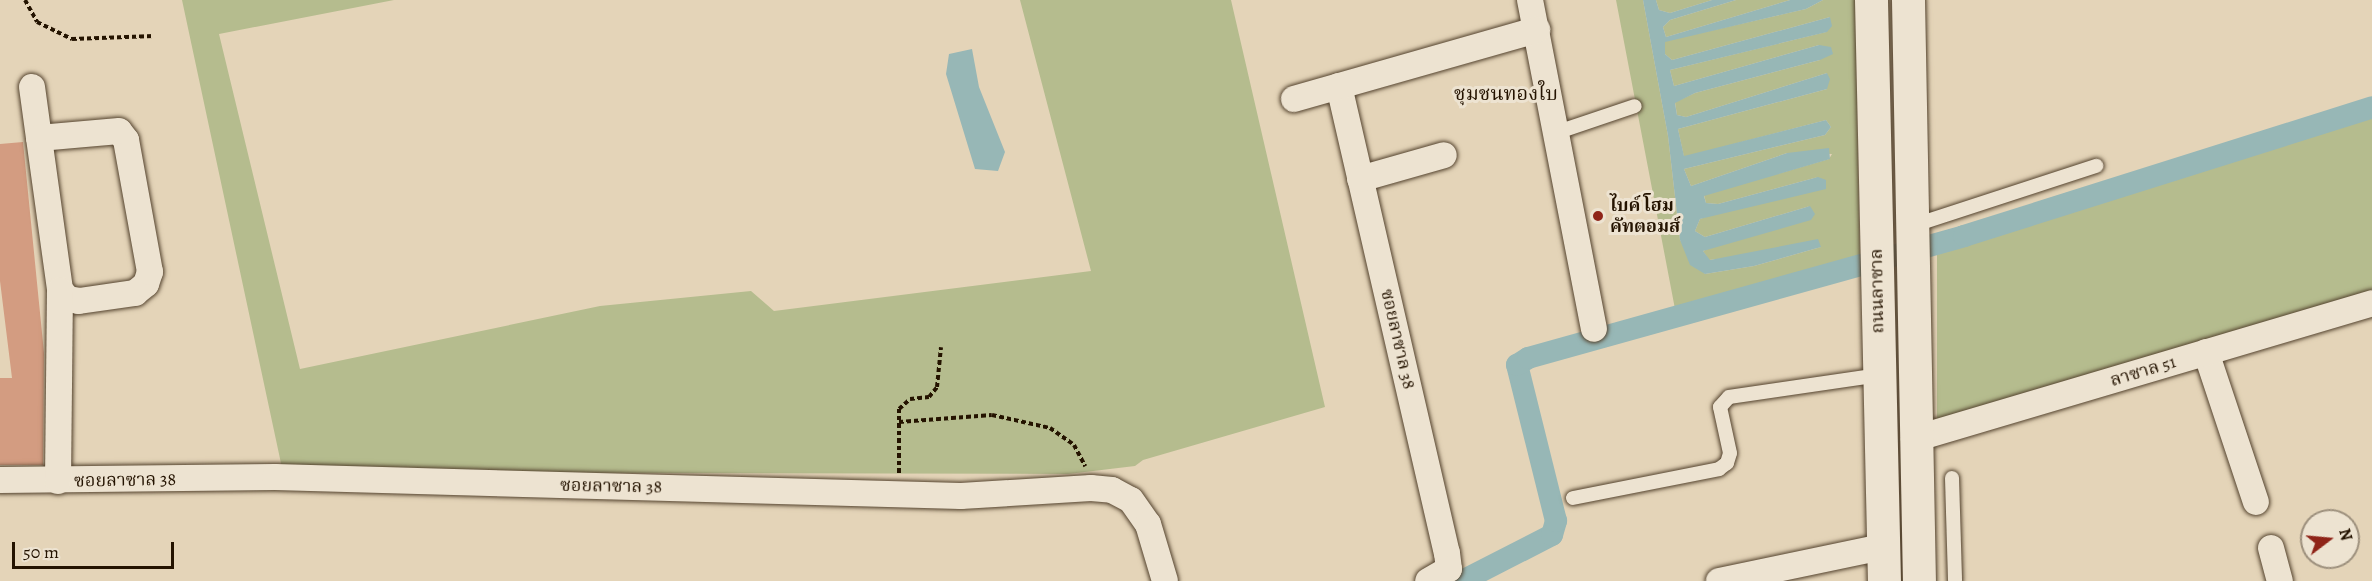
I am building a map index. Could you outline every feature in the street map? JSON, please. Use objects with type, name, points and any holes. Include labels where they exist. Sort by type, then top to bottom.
[{"type":"street","points":[[1530,0],[1593,329]]},
{"type":"street","name":"ถนนลาซาล","points":[[1871,0],[1879,375],[1880,572]]},
{"type":"street","name":"ถนนลาซาล","points":[[1908,0],[1914,439],[1919,581]]},
{"type":"street","points":[[1294,99],[1537,30]]},
{"type":"street","name":"ซอยลาซาล 38","points":[[1339,86],[1447,553],[1449,569],[1428,581]]},
{"type":"street","points":[[32,87],[60,291],[58,481]]},
{"type":"street","points":[[39,138],[119,131],[126,140],[150,272],[146,284],[135,294],[79,301],[68,299],[60,291]]},
{"type":"street","points":[[1360,179],[1444,155]]},
{"type":"street","name":"ลาซาล 51","points":[[1914,439],[2372,303]]},
{"type":"street","points":[[2206,352],[2256,502]]},
{"type":"street","name":"ซอยลาซาล 38","points":[[0,480],[275,477],[961,495],[1091,488],[1112,490],[1131,500],[1148,524],[1165,581]]},
{"type":"street","points":[[2271,548],[2280,581]]},
{"type":"street","points":[[1719,581],[1880,572]]},
{"type":"lane","points":[[1556,133],[1635,106]]},
{"type":"lane","points":[[1910,227],[2096,166]]},
{"type":"lane","points":[[1574,498],[1719,469],[1727,463],[1730,453],[1720,407],[1729,397],[1879,375]]},
{"type":"lane","points":[[1952,478],[1955,581]]},
{"type":"path","points":[[25,0],[37,22],[72,39],[154,36]]},
{"type":"path","points":[[899,492],[899,422],[904,403],[929,397],[937,387],[941,346]]},
{"type":"path","points":[[899,422],[992,415],[1050,428],[1074,445],[1091,488]]},
{"type":"green space","points":[[182,0],[394,0],[219,34],[300,369],[600,306],[751,291],[774,311],[1091,271],[1020,0],[1231,0],[1325,407],[1143,460],[1135,466],[1068,474],[329,472],[282,468]]},
{"type":"green space","points":[[1616,0],[1643,0],[1668,136],[1680,240],[1705,274],[1754,266],[1821,247],[1709,260],[1703,251],[1810,206],[1705,237],[1695,231],[1700,219],[1818,177],[1718,204],[1706,203],[1704,195],[1829,159],[1832,154],[1787,153],[1691,186],[1684,169],[1825,135],[1831,127],[1826,120],[1684,157],[1678,129],[1827,89],[1827,73],[1686,117],[1677,115],[1675,102],[1695,93],[1820,60],[1819,45],[1674,86],[1670,70],[1826,32],[1830,17],[1672,60],[1665,54],[1665,41],[1806,9],[1823,0],[1855,0],[1860,257],[1675,309]]},
{"type":"green space","points":[[1656,0],[1712,0],[1670,13],[1659,10]]},
{"type":"green space","points":[[1736,0],[1790,0],[1666,37],[1663,27],[1670,20]]},
{"type":"green space","points":[[2372,115],[2372,291],[1937,423],[1937,253]]},
{"type":"water","points":[[1643,0],[1656,0],[1659,10],[1670,13],[1712,0],[1736,0],[1670,20],[1663,27],[1666,37],[1790,0],[1823,0],[1806,9],[1665,42],[1665,54],[1672,60],[1830,17],[1832,26],[1827,32],[1670,70],[1674,86],[1819,45],[1831,47],[1833,54],[1820,60],[1695,93],[1675,103],[1677,115],[1686,117],[1827,73],[1830,79],[1827,89],[1678,129],[1684,156],[1826,120],[1831,127],[1825,135],[1684,169],[1691,186],[1787,153],[1829,148],[1830,159],[1704,196],[1706,203],[1718,204],[1818,177],[1826,180],[1826,189],[1700,219],[1695,231],[1705,237],[1810,206],[1815,214],[1811,220],[1703,251],[1710,260],[1818,239],[1821,247],[1754,266],[1705,274],[1690,265],[1680,240],[1668,136]]},
{"type":"water","points":[[972,49],[979,87],[1005,152],[998,171],[975,169],[946,74],[949,54]]},
{"type":"building","points":[[23,142],[44,353],[43,465],[0,465],[0,378],[12,378],[0,281],[0,144]]},
{"type":"waterway","points":[[1462,581],[1552,535],[1556,521],[1517,365],[1528,358],[1964,236],[2372,107]]},
{"type":"place","name":"ไบค์ โฮม คัทตอมส์","points":[[1598,216]]},
{"type":"district","name":"ชุมชนทองใบ","points":[[1506,93]]}]
